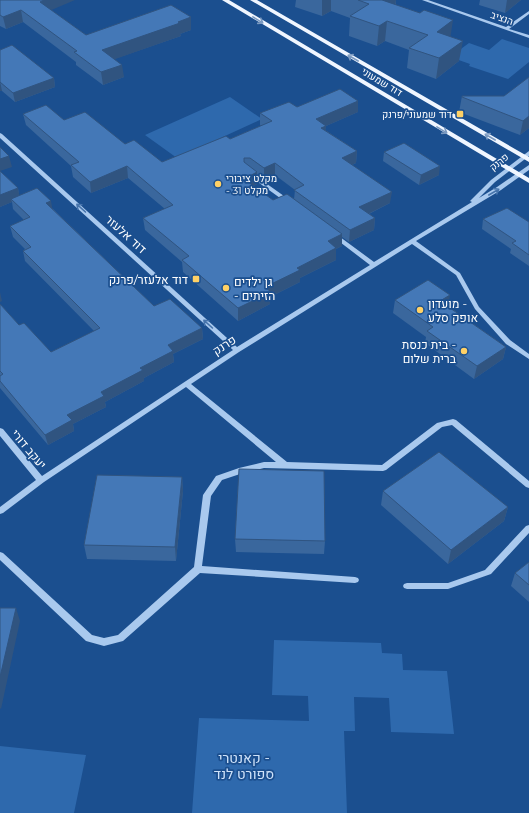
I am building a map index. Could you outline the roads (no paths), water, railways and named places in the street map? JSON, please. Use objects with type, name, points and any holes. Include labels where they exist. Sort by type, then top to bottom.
[{"type":"main road","name":"דוד שמעוני","points":[[225,0],[529,182]]},
{"type":"main road","name":"דוד שמעוני","points":[[253,0],[527,157]]},
{"type":"street","name":"הנציב","points":[[424,0],[529,37]]},
{"type":"street","points":[[506,29],[529,12]]},
{"type":"street","name":"דוד אלעזר","points":[[0,135],[237,350]]},
{"type":"street","name":"פרנק","points":[[467,207],[509,169],[527,157]]},
{"type":"street","name":"פרנק","points":[[0,511],[41,480],[237,350],[467,207],[495,192],[529,167]]},
{"type":"street","points":[[247,172],[292,204]]},
{"type":"street","points":[[330,232],[374,264]]},
{"type":"street","points":[[412,241],[458,274],[477,308],[508,342],[529,357]]},
{"type":"street","points":[[186,384],[285,465]]},
{"type":"street","points":[[0,555],[89,638],[104,642],[120,638],[198,569],[207,495],[219,478],[264,465],[383,468],[440,425],[453,422],[529,485]]},
{"type":"street","name":"יעקב דורי","points":[[0,431],[41,480]]},
{"type":"street","points":[[407,586],[448,586],[488,572],[529,528]]},
{"type":"street","points":[[198,569],[355,580]]},
{"type":"place","name":"דוד שמעוני/פרנק","points":[[460,114]]},
{"type":"place","name":"מקלט ציבורי - מקלט 31","points":[[218,184]]},
{"type":"place","name":"דוד אלעזר/פרנק","points":[[196,279]]},
{"type":"place","name":"גן ילדים - הזיתים","points":[[226,288]]},
{"type":"place","name":"מועדון - אופק סלע","points":[[420,310]]},
{"type":"place","name":"בית כנסת - ברית שלום","points":[[464,351]]},
{"type":"park label","name":"קאנטרי - ספורט לנד","points":[[244,766]]}]
